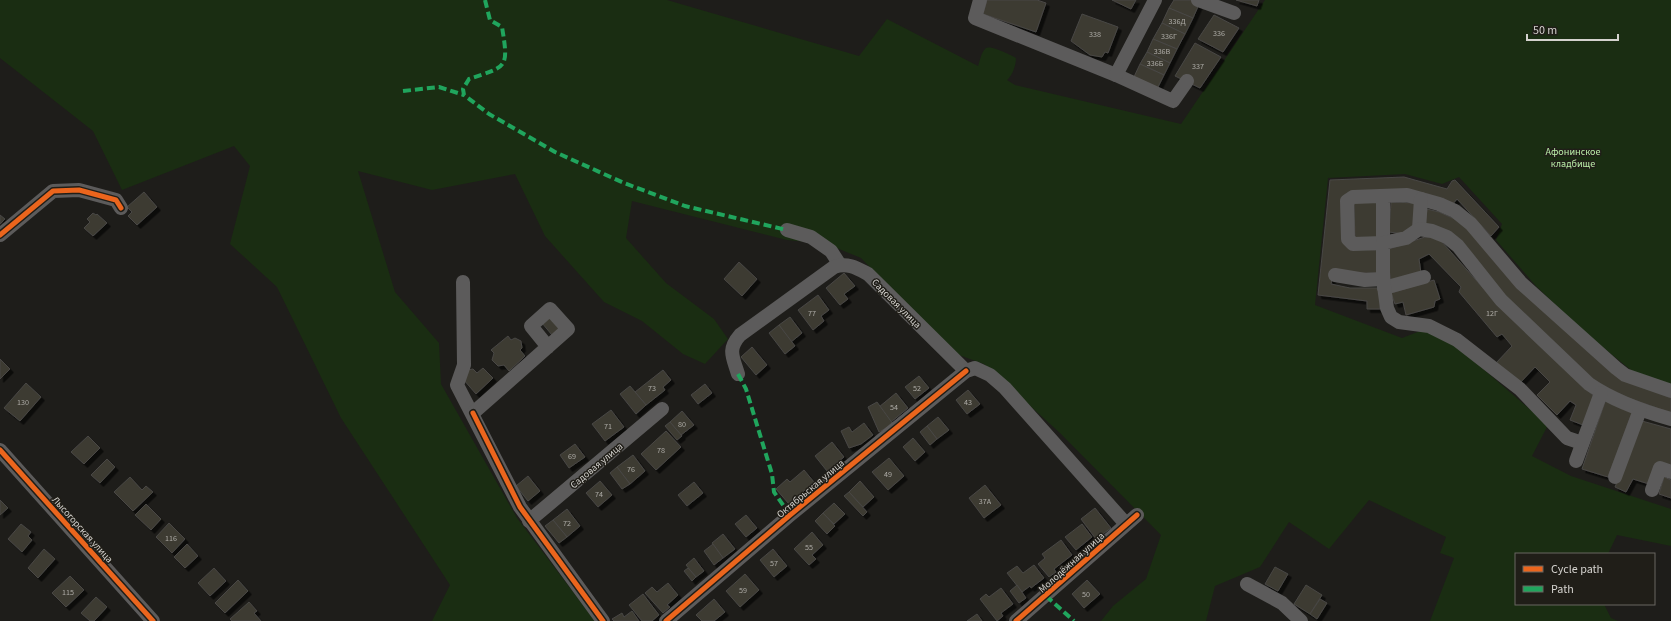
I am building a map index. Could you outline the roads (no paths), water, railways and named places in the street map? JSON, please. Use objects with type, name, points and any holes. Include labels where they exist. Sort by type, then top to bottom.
[{"type":"street","points":[[980,0],[975,18],[1116,75],[1173,101],[1186,81]]},
{"type":"street","points":[[1116,75],[1155,0]]},
{"type":"street","points":[[1198,0],[1234,13]]},
{"type":"street","points":[[0,234],[53,191],[79,190],[116,200],[121,208]]},
{"type":"street","points":[[1671,391],[1631,377],[1616,368],[1521,283],[1471,224],[1455,211],[1407,195],[1353,197],[1347,201],[1348,239],[1353,244],[1383,243],[1406,238],[1419,229],[1432,231],[1446,237],[1458,246],[1501,300],[1589,384],[1602,393],[1640,410],[1671,419]]},
{"type":"street","points":[[1383,196],[1384,283],[1387,308],[1391,317],[1399,322],[1429,326],[1457,340],[1520,389],[1567,438],[1582,443]]},
{"type":"street","points":[[1419,229],[1421,199]]},
{"type":"street","points":[[738,374],[731,352],[733,343],[740,335],[834,267],[840,265],[831,251],[811,237],[787,230]]},
{"type":"street","name":"Садовая улица","points":[[840,265],[854,266],[868,274],[966,371]]},
{"type":"street","points":[[1335,275],[1384,283],[1424,277]]},
{"type":"street","points":[[463,282],[464,365],[457,385],[473,413],[520,507],[603,621]]},
{"type":"street","points":[[473,413],[548,347]]},
{"type":"street","name":"Молодёжная улица","points":[[966,371],[975,368],[990,374],[1131,520],[1016,621]]},
{"type":"street","name":"Октябрьская улица","points":[[666,621],[790,516],[966,371]]},
{"type":"street","points":[[1576,461],[1602,393]]},
{"type":"street","name":"Садовая улица","points":[[529,521],[662,409]]},
{"type":"street","points":[[1615,477],[1640,410]]},
{"type":"street","name":"Лысогорская улица","points":[[0,450],[153,621]]},
{"type":"street","points":[[1652,490],[1660,468],[1671,472]]},
{"type":"street","points":[[1247,584],[1282,603],[1301,621]]},
{"type":"park label","name":"Афонинское кладбище","points":[[1573,156]]}]
